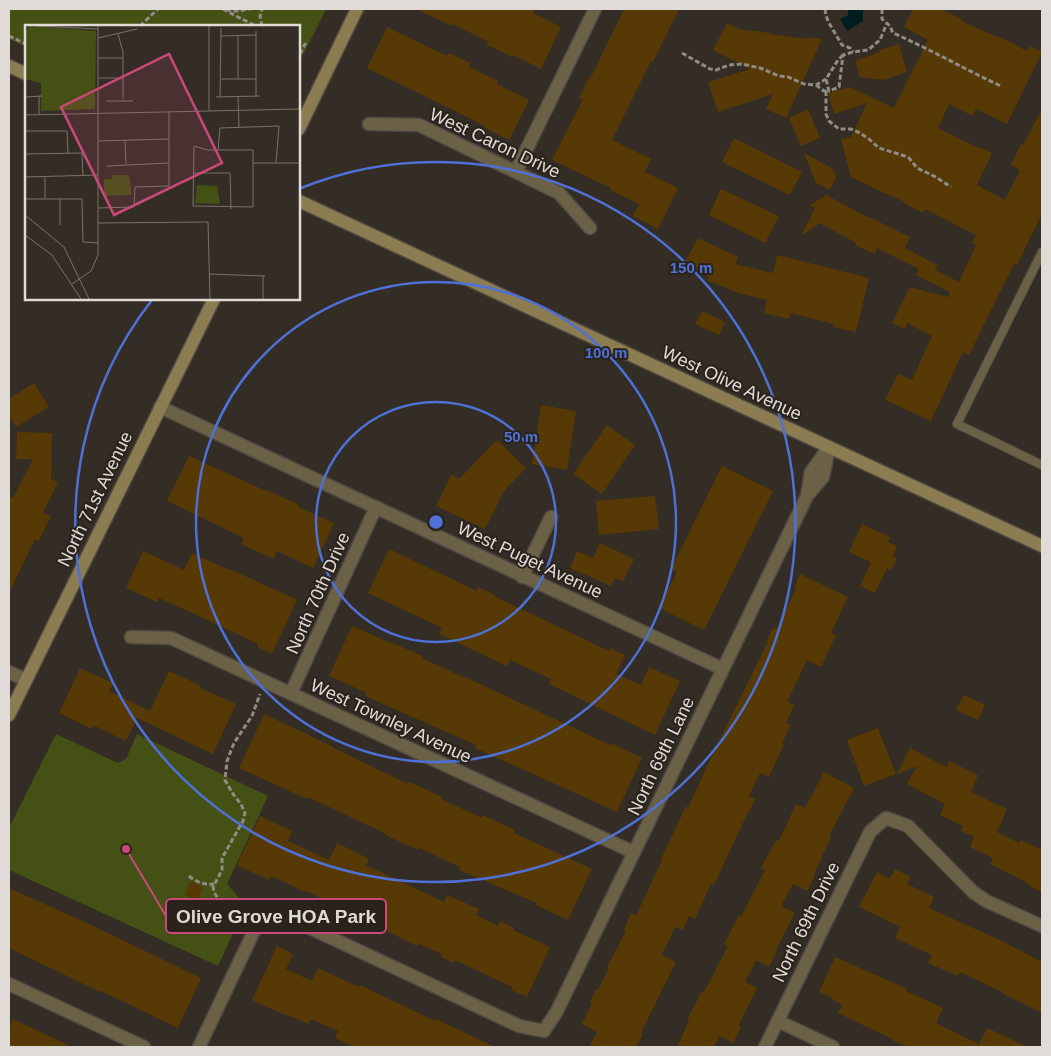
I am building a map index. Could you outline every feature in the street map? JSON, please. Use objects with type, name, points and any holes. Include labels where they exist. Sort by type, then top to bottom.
[{"type":"main road","points":[[300,127],[357,9]]},
{"type":"main road","points":[[9,66],[25,74]]},
{"type":"main road","name":"West Olive Avenue","points":[[300,201],[1042,546]]},
{"type":"main road","name":"North 71st Avenue","points":[[9,715],[213,300]]},
{"type":"street","points":[[516,171],[593,10]]},
{"type":"street","name":"West Caron Drive","points":[[369,124],[419,125],[559,193],[590,228]]},
{"type":"street","name":"West Puget Avenue","points":[[160,406],[723,670]]},
{"type":"street","name":"North 69th Lane","points":[[255,929],[269,913],[291,919],[519,1026],[544,1031],[556,1010],[807,496],[811,472],[829,447]]},
{"type":"street","name":"North 70th Drive","points":[[291,694],[376,507]]},
{"type":"street","points":[[522,577],[551,517]]},
{"type":"street","name":"West Townley Avenue","points":[[131,637],[170,638],[633,852]]},
{"type":"street","points":[[9,672],[26,680]]},
{"type":"street","name":"North 69th Drive","points":[[765,1047],[870,832],[886,818],[908,826],[973,892],[986,901],[1042,926]]},
{"type":"street","points":[[199,1047],[255,929]]},
{"type":"street","points":[[9,984],[144,1047]]},
{"type":"street","points":[[778,1021],[833,1047]]},
{"type":"lane","points":[[1042,252],[957,424],[1042,465]]},
{"type":"path","points":[[141,25],[158,9]]},
{"type":"path","points":[[224,9],[250,9]]},
{"type":"path","points":[[224,9],[254,25]]},
{"type":"path","points":[[262,9],[260,16],[262,25]]},
{"type":"path","points":[[825,9],[829,24],[842,45],[850,48],[853,52]]},
{"type":"path","points":[[882,9],[882,19],[890,26],[893,33],[1001,86]]},
{"type":"path","points":[[682,53],[710,69],[716,70],[729,65],[742,64],[788,77],[804,84],[816,85],[826,80],[843,55],[868,50],[880,40],[887,23]]},
{"type":"path","points":[[9,36],[25,44]]},
{"type":"path","points":[[300,52],[306,42]]},
{"type":"path","points":[[816,85],[824,91],[839,87],[843,55]]},
{"type":"path","points":[[826,80],[828,91],[826,114],[830,121],[839,129],[851,129],[869,139],[878,148],[905,156],[917,168],[951,187]]},
{"type":"path","points":[[255,929],[230,913],[222,905],[214,892],[214,884],[222,870],[222,858],[245,813],[225,780],[227,761],[234,743],[252,716],[264,681]]},
{"type":"path","points":[[189,876],[200,883],[214,884]]},
{"type":"green space","points":[[9,9],[326,9],[300,61],[300,25],[25,25],[25,47],[9,39]]},
{"type":"green space","points":[[56,734],[118,763],[126,759],[137,734],[268,796],[227,884],[245,905],[218,966],[9,870],[9,828]]},
{"type":"water","points":[[848,9],[863,9],[863,21],[847,31],[840,19],[848,15]]},
{"type":"building","points":[[416,9],[535,9],[533,13],[561,27],[541,69],[487,45],[489,42],[453,24],[452,26]]},
{"type":"building","points":[[624,9],[679,9],[612,140],[651,159],[645,172],[678,188],[658,229],[633,216],[639,204],[610,190],[611,188],[552,160],[583,99],[579,98]]},
{"type":"building","points":[[913,9],[941,9],[961,19],[961,21],[998,36],[1027,51],[1030,46],[1042,52],[1007,124],[976,109],[973,116],[949,104],[938,128],[992,153],[977,185],[1005,200],[1020,170],[1011,165],[1042,109],[1042,214],[1017,265],[1014,264],[969,355],[963,352],[931,421],[885,400],[898,374],[912,380],[932,336],[907,323],[905,329],[892,323],[910,287],[948,297],[950,292],[916,275],[919,269],[877,248],[874,254],[855,245],[856,243],[820,223],[801,236],[815,208],[810,205],[826,195],[910,237],[905,248],[937,265],[935,270],[959,282],[976,245],[972,243],[976,235],[925,209],[923,213],[905,202],[851,177],[841,139],[851,137],[867,103],[834,114],[828,93],[850,87],[894,108],[928,40],[904,27]]},
{"type":"building","points":[[727,23],[739,29],[806,39],[806,37],[822,39],[786,118],[766,109],[773,94],[718,112],[708,82],[750,69],[713,50]]},
{"type":"building","points":[[387,27],[447,56],[449,53],[470,63],[469,67],[498,81],[497,84],[529,100],[509,140],[367,68]]},
{"type":"building","points":[[899,44],[907,72],[884,80],[860,77],[855,61]]},
{"type":"building","points":[[808,109],[820,138],[801,146],[789,118]]},
{"type":"building","points":[[734,138],[802,172],[790,195],[722,162]]},
{"type":"building","points":[[804,153],[833,169],[836,178],[830,190],[816,183]]},
{"type":"building","points":[[721,189],[779,216],[765,243],[709,215]]},
{"type":"building","points":[[698,238],[738,257],[735,264],[773,273],[777,255],[869,278],[856,332],[833,327],[834,324],[791,313],[789,319],[764,313],[767,300],[738,293],[707,280],[709,274],[685,262]]},
{"type":"building","points":[[702,311],[725,322],[719,335],[695,324]]},
{"type":"building","points":[[34,383],[49,407],[16,427],[9,416],[9,399]]},
{"type":"building","points":[[541,405],[576,411],[567,470],[532,464]]},
{"type":"building","points":[[607,425],[635,445],[602,494],[573,474]]},
{"type":"building","points":[[17,432],[52,433],[51,479],[58,482],[43,513],[51,516],[39,541],[35,539],[9,593],[9,496],[13,498],[33,459],[16,459]]},
{"type":"building","points":[[497,440],[526,468],[504,491],[485,529],[436,506],[451,475],[459,479]]},
{"type":"building","points":[[189,456],[267,490],[299,505],[298,507],[334,523],[313,568],[277,551],[274,559],[241,544],[244,538],[167,501]]},
{"type":"building","points":[[722,466],[773,491],[704,630],[659,608],[677,572],[671,569]]},
{"type":"building","points":[[655,496],[659,529],[599,535],[596,501]]},
{"type":"building","points":[[862,524],[890,537],[888,542],[897,546],[893,556],[897,558],[891,570],[887,568],[875,593],[860,586],[871,562],[849,552]]},
{"type":"building","points":[[600,543],[634,559],[623,581],[615,578],[611,586],[570,568],[577,551],[593,558]]},
{"type":"building","points":[[389,549],[477,591],[478,587],[609,651],[610,648],[625,655],[616,674],[641,685],[649,667],[680,681],[655,735],[549,684],[551,679],[510,660],[507,666],[439,634],[442,628],[368,593]]},
{"type":"building","points":[[143,551],[184,570],[192,553],[297,600],[272,654],[257,647],[258,644],[159,598],[157,602],[126,588]]},
{"type":"building","points":[[800,574],[848,597],[831,633],[836,635],[821,667],[807,660],[787,702],[794,705],[786,723],[791,725],[782,743],[784,744],[769,777],[760,773],[749,796],[755,799],[714,885],[711,884],[695,919],[689,916],[683,930],[675,927],[662,955],[676,962],[636,1047],[589,1047],[597,1032],[582,1024],[592,1003],[590,1002],[609,968],[607,967],[626,931],[624,930],[631,913],[636,916],[686,806],[688,808],[768,642],[766,641],[773,628],[776,629],[796,589],[794,588]]},
{"type":"building","points":[[352,626],[423,656],[422,658],[642,758],[617,812],[475,748],[476,745],[365,696],[367,693],[329,676]]},
{"type":"building","points":[[80,668],[113,683],[109,691],[150,711],[169,671],[201,686],[200,688],[236,704],[213,754],[137,718],[126,741],[93,725],[92,729],[59,713]]},
{"type":"building","points":[[964,695],[985,705],[978,720],[956,710]]},
{"type":"building","points":[[264,714],[408,784],[410,782],[482,818],[483,815],[515,830],[514,833],[592,869],[568,920],[536,905],[537,903],[459,870],[460,867],[419,848],[418,850],[308,797],[307,799],[239,768]]},
{"type":"building","points":[[878,728],[896,774],[864,786],[847,740]]},
{"type":"building","points":[[910,748],[946,767],[949,761],[978,775],[971,792],[1007,809],[997,832],[1019,843],[1021,840],[1042,850],[1042,892],[990,864],[993,858],[970,847],[974,837],[961,831],[963,826],[940,815],[945,804],[907,784],[917,766],[897,774]]},
{"type":"building","points":[[824,772],[854,788],[829,836],[831,837],[807,891],[793,884],[781,906],[795,913],[769,967],[756,960],[745,982],[757,988],[739,1025],[741,1027],[733,1043],[719,1036],[714,1047],[677,1047],[689,1021],[687,1020],[728,946],[724,944],[739,915],[741,917],[765,870],[761,868],[776,840],[779,841],[796,804],[805,808]]},
{"type":"building","points":[[260,816],[292,831],[288,841],[329,860],[337,843],[369,859],[366,865],[444,902],[447,895],[479,909],[476,915],[498,926],[500,921],[514,928],[513,930],[550,947],[527,997],[511,990],[512,987],[455,960],[454,963],[441,957],[442,954],[418,944],[417,946],[306,891],[271,876],[269,880],[237,865]]},
{"type":"building","points":[[895,869],[911,877],[907,884],[934,897],[929,908],[1002,941],[1042,962],[1042,1013],[960,972],[958,976],[928,963],[932,955],[895,938],[900,927],[859,907],[877,872],[890,879]]},
{"type":"building","points":[[190,881],[203,887],[198,901],[185,895]]},
{"type":"building","points":[[9,888],[201,978],[178,1028],[9,948]]},
{"type":"building","points":[[277,946],[293,954],[286,969],[312,981],[318,968],[359,987],[360,985],[495,1047],[354,1047],[335,1038],[338,1031],[311,1019],[308,1024],[252,1000]]},
{"type":"building","points":[[835,957],[907,989],[906,991],[943,1008],[936,1023],[979,1044],[987,1028],[1028,1047],[908,1047],[892,1040],[838,1013],[842,1005],[819,992]]},
{"type":"building","points":[[13,1019],[72,1047],[9,1047],[9,1028]]},
{"type":"place","name":"Olive Grove HOA Park","points":[[126,849]]}]
